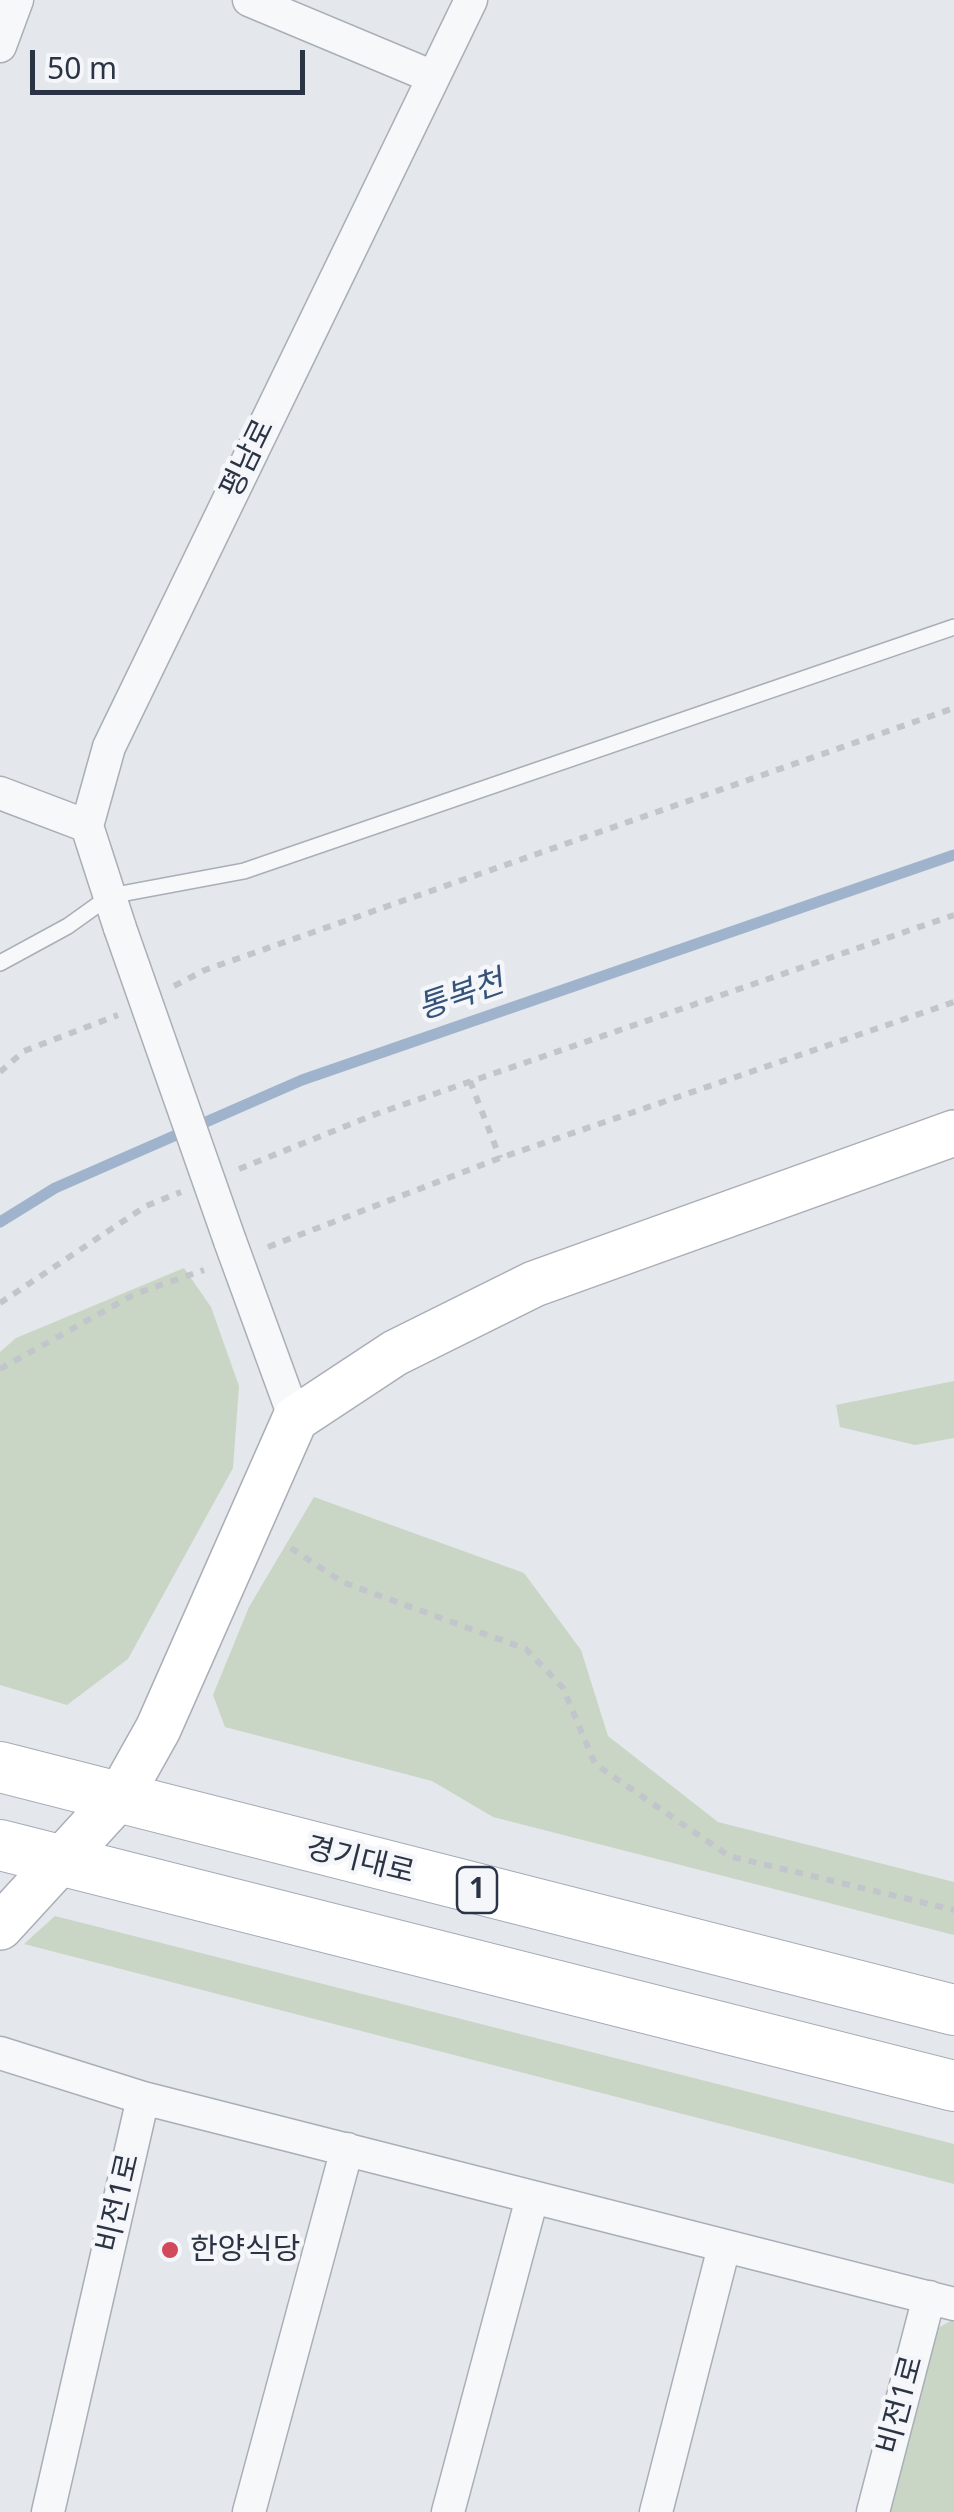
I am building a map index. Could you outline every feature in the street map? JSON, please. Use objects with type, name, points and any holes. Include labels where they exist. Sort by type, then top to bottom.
[{"type":"main road","name":"경기대로","points":[[0,1767],[954,2010]]},
{"type":"main road","points":[[0,1844],[954,2086]]},
{"type":"street","points":[[0,46],[18,0]]},
{"type":"street","points":[[249,0],[433,76]]},
{"type":"street","name":"평남로","points":[[87,826],[109,747],[470,0]]},
{"type":"street","points":[[0,793],[87,826],[295,1418]]},
{"type":"street","points":[[0,1927],[121,1795],[158,1729],[295,1418],[395,1353],[534,1284],[954,1133]]},
{"type":"street","points":[[0,2053],[143,2098]]},
{"type":"street","name":"비전1로","points":[[48,2512],[143,2098],[724,2248],[942,2300],[874,2512]]},
{"type":"street","points":[[248,2512],[347,2150]]},
{"type":"street","points":[[448,2512],[532,2198]]},
{"type":"street","points":[[656,2512],[724,2248]]},
{"type":"lane","points":[[0,963],[68,926],[110,896],[244,871],[954,627]]},
{"type":"path","points":[[156,995],[205,970],[954,708]]},
{"type":"path","points":[[235,1170],[470,1082],[954,915]]},
{"type":"path","points":[[0,1369],[134,1294],[234,1250],[954,1002]]},
{"type":"path","points":[[0,1072],[24,1051],[92,1028],[124,1012]]},
{"type":"path","points":[[470,1082],[500,1158]]},
{"type":"path","points":[[0,1306],[146,1206],[199,1184]]},
{"type":"path","points":[[291,1548],[342,1582],[526,1649],[563,1688],[595,1764],[728,1856],[954,1910]]},
{"type":"green space","points":[[184,1268],[211,1307],[239,1386],[233,1468],[128,1659],[67,1705],[0,1685],[0,1352],[16,1338]]},
{"type":"green space","points":[[954,1381],[954,1438],[915,1445],[840,1427],[836,1405]]},
{"type":"green space","points":[[314,1497],[524,1573],[581,1650],[608,1736],[718,1822],[954,1882],[954,1935],[493,1817],[432,1781],[225,1727],[213,1695],[249,1607]]},
{"type":"green space","points":[[55,1916],[954,2144],[954,2184],[24,1944]]},
{"type":"green space","points":[[954,2319],[954,2512],[887,2512],[931,2332]]},
{"type":"waterway","name":"통복천","points":[[0,1222],[55,1188],[302,1080],[954,855]]},
{"type":"place","name":"한양식당","points":[[170,2250]]}]
